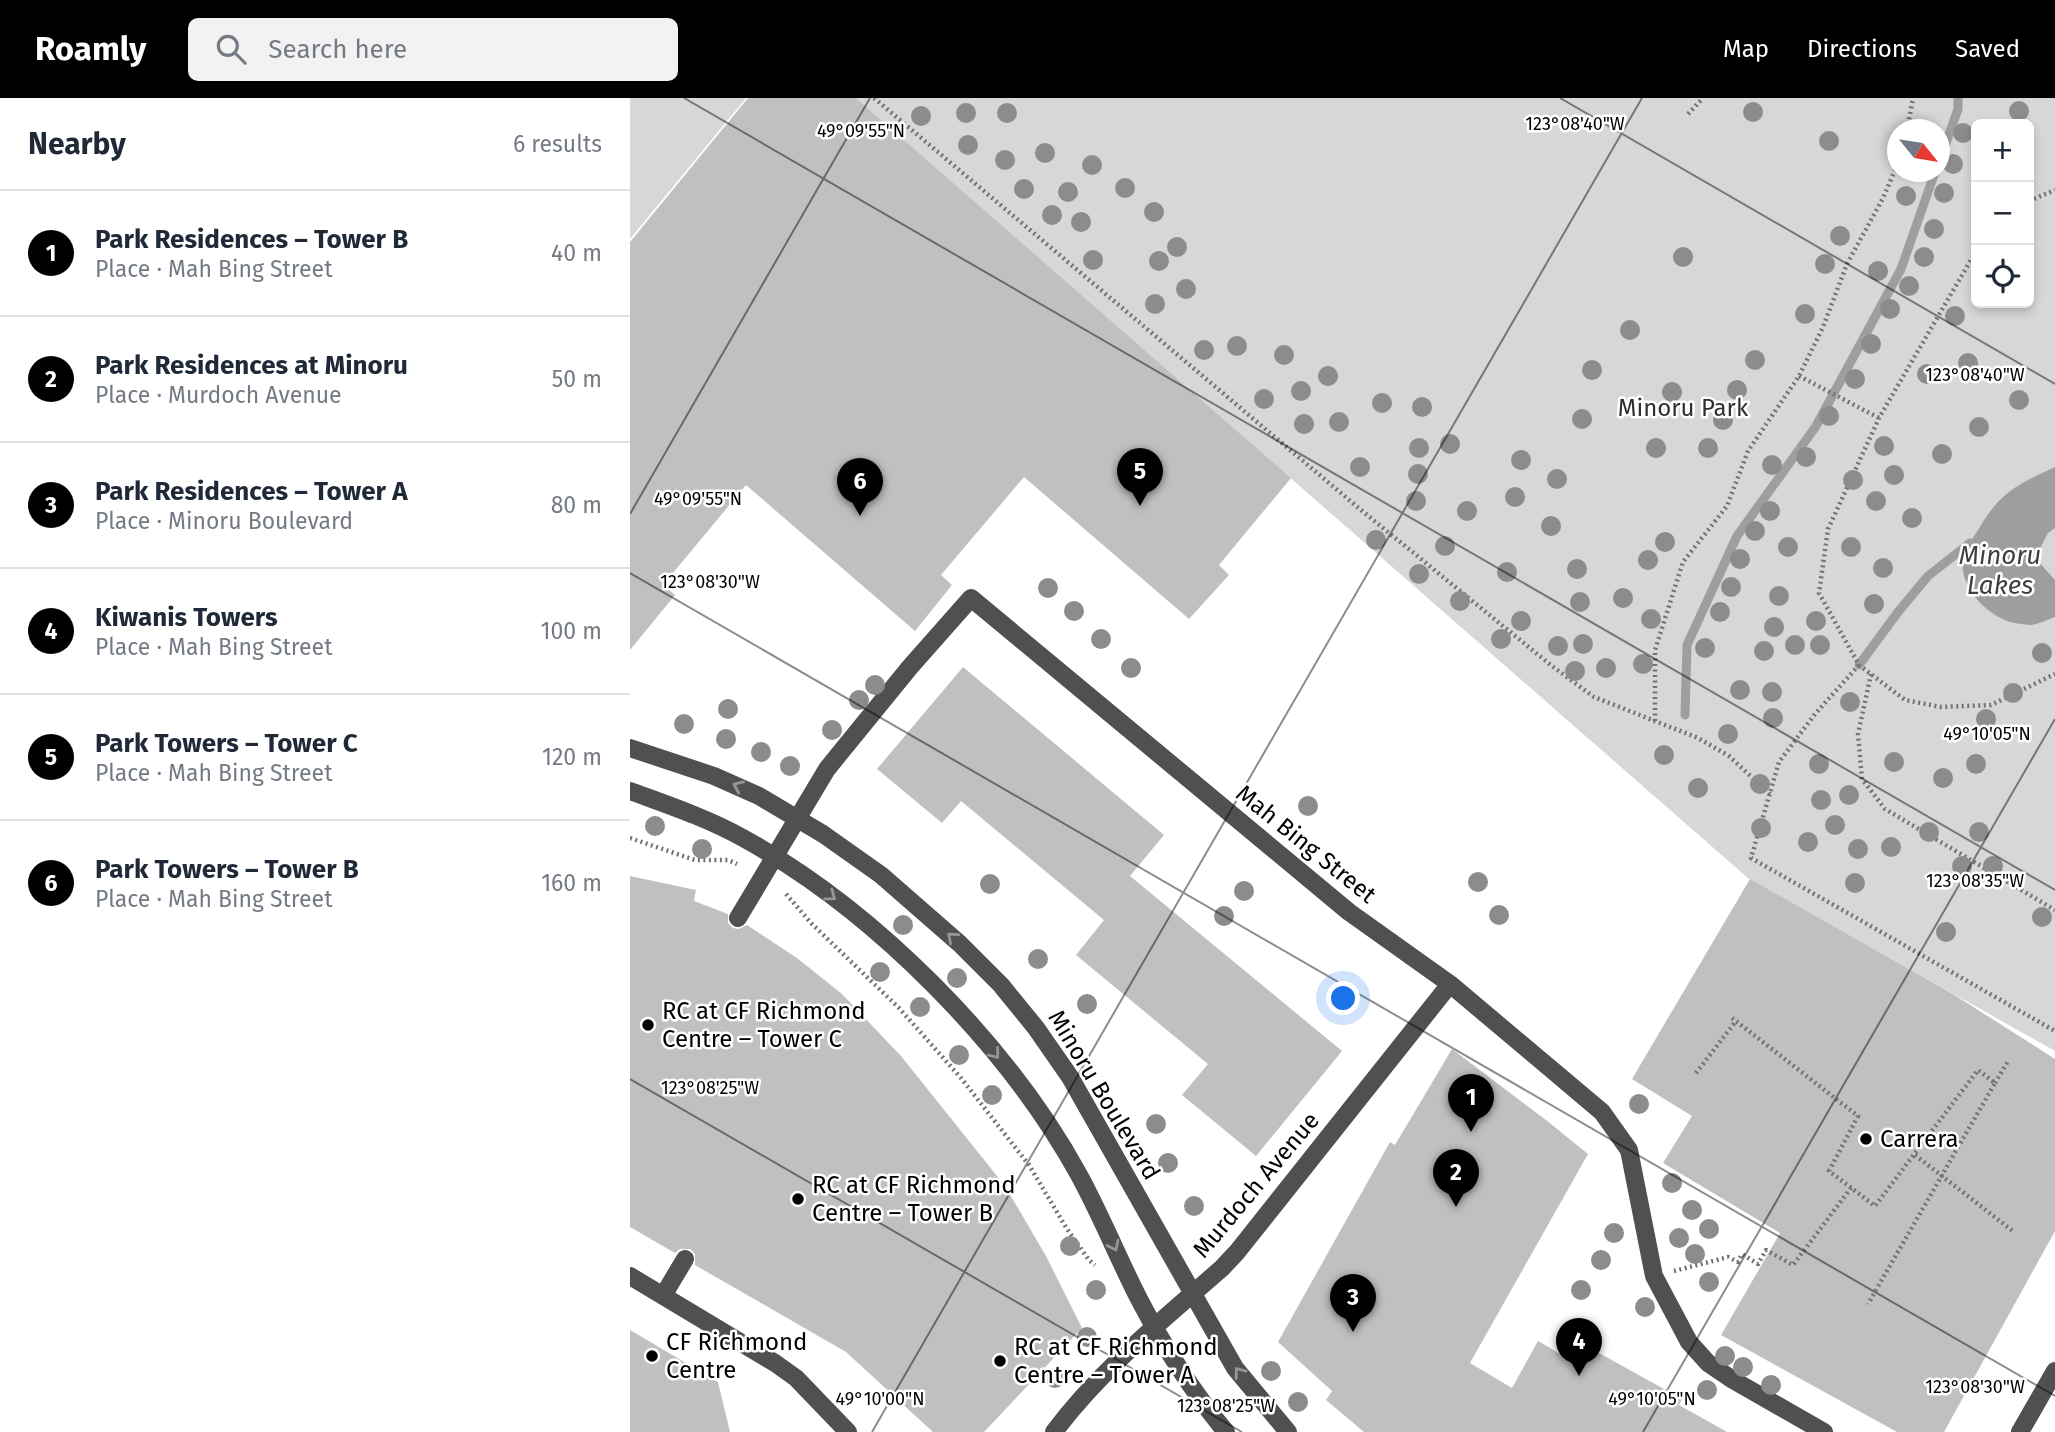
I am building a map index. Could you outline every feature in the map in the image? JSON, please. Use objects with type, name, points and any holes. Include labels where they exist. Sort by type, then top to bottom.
[{"type":"street","name":"Mah Bing Street","points":[[738,918],[827,769],[910,667],[971,598],[1349,912],[1450,984],[1602,1112],[1629,1150],[1654,1276],[1689,1342],[1708,1363],[1733,1380],[1824,1432]]},
{"type":"street","name":"Minoru Boulevard","points":[[630,748],[714,776],[759,796],[798,818],[881,875],[960,944],[1001,985],[1036,1028],[1070,1077],[1235,1368],[1288,1432]]},
{"type":"street","points":[[630,791],[722,828],[775,857],[848,909],[911,963],[981,1036],[1027,1094],[1079,1174],[1155,1327],[1196,1396],[1226,1432]]},
{"type":"street","name":"Murdoch Avenue","points":[[1054,1432],[1092,1386],[1237,1252],[1450,984]]},
{"type":"street","points":[[663,1296],[685,1259]]},
{"type":"street","points":[[630,1276],[796,1378],[848,1432]]},
{"type":"street","points":[[2020,1432],[2055,1371]]},
{"type":"path","points":[[874,98],[1308,466],[1552,666],[1594,697],[1698,738],[1729,756],[1770,794]]},
{"type":"path","points":[[1688,114],[1703,98]]},
{"type":"path","points":[[1909,119],[1913,98]]},
{"type":"path","points":[[1655,721],[1655,650],[1683,562],[1727,506],[1748,451],[1799,376],[1823,327],[1847,264],[1890,182]]},
{"type":"path","points":[[2034,199],[2055,190]]},
{"type":"path","points":[[1971,260],[1879,418],[1828,529],[1819,593],[1859,665],[1905,700],[1941,707],[1991,705],[2055,674]]},
{"type":"path","points":[[1799,376],[1879,418]]},
{"type":"path","points":[[1859,665],[1815,714],[1779,762],[1751,858],[2055,1031]]},
{"type":"path","points":[[1871,674],[1858,734],[1862,779],[1885,809],[2055,910]]},
{"type":"path","points":[[630,838],[695,860],[728,860],[785,894],[820,933],[899,1008],[961,1078],[1029,1165],[1089,1260],[1103,1271],[1128,1276]]},
{"type":"path","points":[[1696,1073],[1734,1019],[1858,1116],[1829,1171],[1875,1206],[1978,1070],[1995,1083]]},
{"type":"path","points":[[1868,1304],[2008,1061]]},
{"type":"path","points":[[1915,1155],[2014,1233]]},
{"type":"path","points":[[1654,1276],[1728,1257],[1738,1262],[1742,1254],[1758,1264],[1766,1250],[1793,1265],[1851,1188]]},
{"type":"green space","points":[[630,98],[746,98],[630,239]]},
{"type":"green space","name":"Minoru Park","points":[[856,98],[2055,98],[2055,1051],[1749,879]]},
{"type":"water","name":"Minoru Lakes","points":[[2055,467],[2055,528],[2048,533],[2035,558],[2055,580],[2055,617],[2032,625],[2019,624],[1995,615],[1980,603],[1968,587],[1963,560],[1967,548],[1986,517],[2002,498],[2019,485]]},
{"type":"building","points":[[748,98],[856,98],[1291,478],[1219,565],[1229,575],[1189,619],[1024,477],[941,575],[952,585],[915,631],[746,485],[663,585],[675,595],[630,650],[630,242]]},
{"type":"building","points":[[963,667],[1164,835],[1130,876],[1342,1051],[1256,1156],[1182,1095],[1208,1064],[1076,955],[1104,920],[961,801],[942,823],[877,769]]},
{"type":"building","points":[[630,876],[696,890],[694,901],[728,914],[728,923],[733,928],[739,929],[747,925],[797,958],[842,994],[901,1056],[1005,1186],[1046,1256],[1082,1328],[984,1432],[933,1432],[846,1352],[695,1265],[695,1254],[690,1249],[680,1249],[675,1253],[630,1227]]},
{"type":"building","name":"Carrera","points":[[1750,879],[1953,994],[2055,1059],[2055,1231],[1944,1432],[1897,1432],[1721,1335],[1780,1233],[1663,1163],[1692,1116],[1632,1079]]},
{"type":"building","points":[[1452,1049],[1588,1154],[1470,1363],[1512,1388],[1538,1341],[1562,1355],[1572,1338],[1682,1399],[1679,1405],[1727,1432],[1364,1432],[1326,1400],[1332,1391],[1278,1342],[1390,1142],[1395,1145]]},
{"type":"building","name":"CF Richmond Centre","points":[[630,1330],[718,1382],[730,1432],[630,1432]]},
{"type":"waterway","points":[[1950,132],[1958,109],[1958,98]]},
{"type":"waterway","points":[[1685,715],[1687,645],[1737,536],[1816,426],[1901,269],[1931,182]]},
{"type":"waterway","points":[[1859,665],[1928,576],[1970,543]]},
{"type":"place","name":"Park Towers – Tower C","points":[[1140,506]]},
{"type":"place","name":"Park Towers – Tower B","points":[[860,516]]},
{"type":"place","name":"RC at CF Richmond Centre – Tower C","points":[[648,1025]]},
{"type":"place","name":"Park Residences – Tower B","points":[[1471,1132]]},
{"type":"place","name":"Carrera","points":[[1866,1139]]},
{"type":"place","name":"RC at CF Richmond Centre – Tower B","points":[[798,1199]]},
{"type":"place","name":"Park Residences at Minoru","points":[[1456,1207]]},
{"type":"place","name":"Park Residences – Tower A","points":[[1353,1332]]},
{"type":"place","name":"CF Richmond Centre","points":[[652,1356]]},
{"type":"place","name":"RC at CF Richmond Centre – Tower A","points":[[1000,1361]]},
{"type":"place","name":"Kiwanis Towers","points":[[1579,1376]]}]
